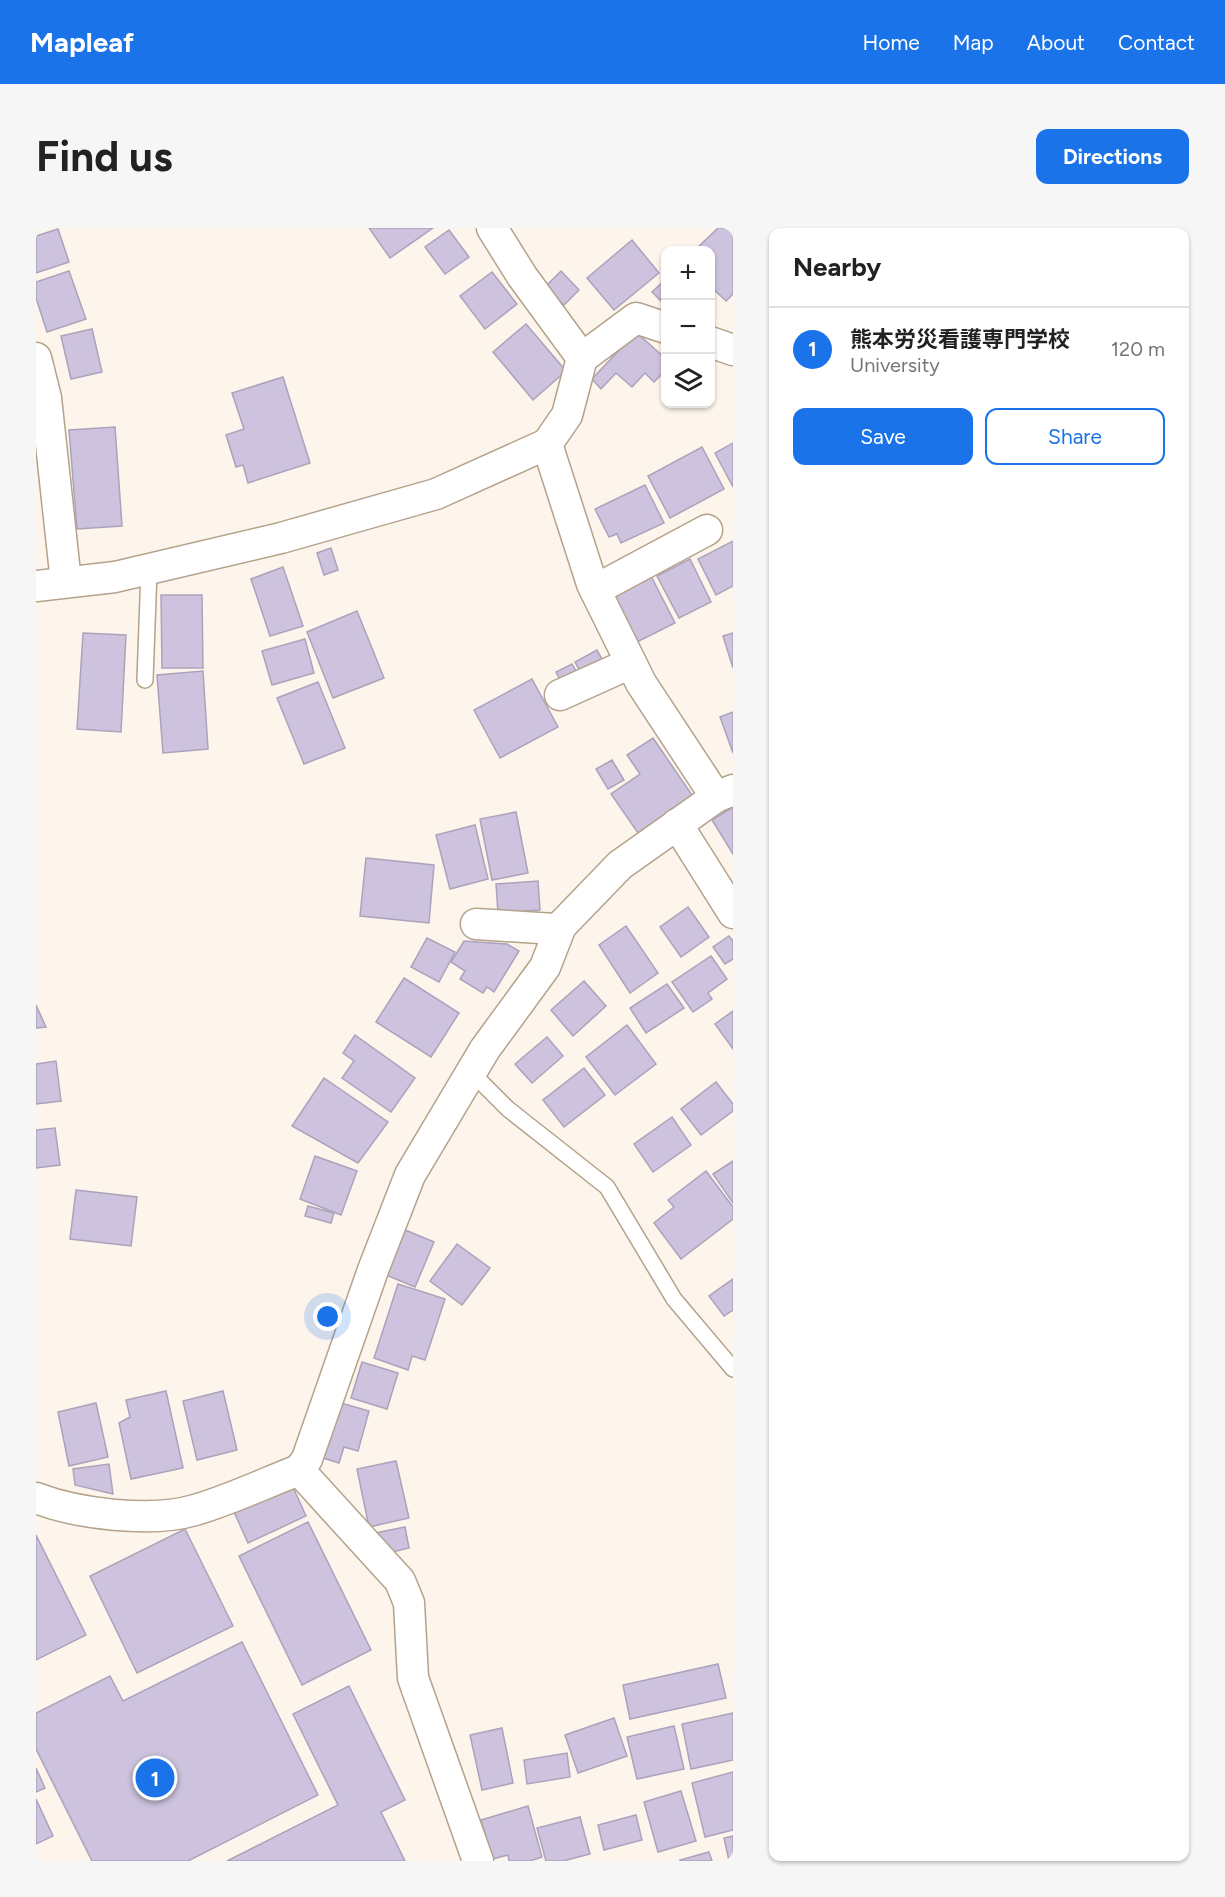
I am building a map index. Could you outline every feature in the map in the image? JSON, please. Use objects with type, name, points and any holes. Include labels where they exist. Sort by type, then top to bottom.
[{"type":"street","points":[[492,228],[522,276],[582,358]]},
{"type":"street","points":[[36,586],[114,577],[148,570],[281,538],[436,494],[548,444],[567,415],[582,358],[636,318],[661,326]]},
{"type":"street","points":[[715,343],[733,350]]},
{"type":"street","points":[[36,358],[46,398],[66,582]]},
{"type":"street","points":[[476,924],[555,929],[561,926],[620,865],[724,794],[641,683],[595,590],[548,444]]},
{"type":"street","points":[[595,590],[707,530]]},
{"type":"street","points":[[560,695],[631,663]]},
{"type":"street","points":[[677,824],[733,913]]},
{"type":"street","points":[[36,1498],[54,1504],[138,1516],[194,1511],[299,1470],[307,1459],[373,1270],[410,1174],[485,1049],[545,967],[561,926]]},
{"type":"street","points":[[299,1470],[400,1581],[410,1603],[413,1678],[478,1861]]},
{"type":"lane","points":[[145,680],[148,570]]},
{"type":"lane","points":[[471,1074],[508,1109],[607,1187],[674,1299],[733,1369]]},
{"type":"building","points":[[369,228],[433,228],[390,258]]},
{"type":"building","points":[[718,228],[733,228],[733,294],[726,301],[715,291],[715,246],[699,246]]},
{"type":"building","points":[[58,229],[69,262],[36,273],[36,236]]},
{"type":"building","points":[[449,230],[469,257],[445,274],[425,247]]},
{"type":"building","points":[[632,240],[659,273],[614,310],[587,278]]},
{"type":"building","points":[[69,271],[86,319],[47,332],[36,298],[36,282]]},
{"type":"building","points":[[561,271],[579,290],[564,305],[545,287]]},
{"type":"building","points":[[492,272],[517,304],[485,329],[460,296]]},
{"type":"building","points":[[661,284],[661,301],[652,292]]},
{"type":"building","points":[[526,324],[566,371],[533,400],[493,352]]},
{"type":"building","points":[[92,329],[102,372],[71,379],[61,336]]},
{"type":"building","points":[[636,332],[661,354],[661,375],[654,382],[645,373],[632,387],[616,373],[601,389],[592,379]]},
{"type":"building","points":[[283,377],[310,463],[248,483],[243,465],[236,467],[226,435],[244,429],[232,393]]},
{"type":"building","points":[[115,427],[122,526],[77,529],[69,430]]},
{"type":"building","points":[[733,443],[733,487],[715,453]]},
{"type":"building","points":[[702,447],[724,489],[670,518],[648,476]]},
{"type":"building","points":[[645,485],[664,523],[621,543],[617,534],[609,537],[595,509]]},
{"type":"building","points":[[733,541],[733,586],[716,595],[698,559]]},
{"type":"building","points":[[331,548],[338,570],[324,575],[317,553]]},
{"type":"building","points":[[690,559],[711,602],[679,618],[657,576]]},
{"type":"building","points":[[283,567],[303,626],[270,636],[251,579]]},
{"type":"building","points":[[650,574],[675,623],[627,647],[602,599]]},
{"type":"building","points":[[161,595],[202,595],[203,668],[162,668]]},
{"type":"building","points":[[357,611],[384,678],[333,698],[307,632]]},
{"type":"building","points":[[83,633],[126,635],[121,732],[77,729]]},
{"type":"building","points":[[733,633],[733,668],[723,636]]},
{"type":"building","points":[[305,639],[314,673],[272,685],[262,651]]},
{"type":"building","points":[[597,650],[606,666],[584,678],[575,662]]},
{"type":"building","points":[[572,664],[580,678],[564,687],[556,672]]},
{"type":"building","points":[[203,671],[208,749],[163,753],[157,675]]},
{"type":"building","points":[[532,679],[558,727],[500,758],[474,710]]},
{"type":"building","points":[[318,682],[345,748],[304,764],[277,698]]},
{"type":"building","points":[[733,712],[733,753],[720,717]]},
{"type":"building","points":[[653,738],[692,795],[638,833],[611,794],[640,774],[627,755]]},
{"type":"building","points":[[612,760],[624,780],[608,789],[596,769]]},
{"type":"building","points":[[733,807],[733,854],[712,820]]},
{"type":"building","points":[[516,812],[528,873],[492,880],[480,819]]},
{"type":"building","points":[[475,825],[488,879],[450,889],[436,835]]},
{"type":"building","points":[[366,858],[434,865],[429,923],[360,916]]},
{"type":"building","points":[[538,881],[540,910],[498,913],[496,884]]},
{"type":"building","points":[[688,907],[709,937],[681,957],[660,927]]},
{"type":"building","points":[[626,926],[658,973],[630,993],[599,945]]},
{"type":"building","points":[[729,936],[733,941],[733,959],[725,964],[713,947]]},
{"type":"building","points":[[427,938],[455,952],[439,982],[411,967]]},
{"type":"building","points":[[464,941],[507,944],[519,951],[494,992],[487,987],[483,993],[460,979],[465,971],[451,962]]},
{"type":"building","points":[[711,956],[727,979],[708,993],[712,999],[693,1012],[672,982]]},
{"type":"building","points":[[404,978],[459,1013],[431,1057],[376,1022]]},
{"type":"building","points":[[584,981],[606,1006],[573,1036],[551,1010]]},
{"type":"building","points":[[667,984],[684,1008],[646,1033],[630,1008]]},
{"type":"building","points":[[36,1005],[46,1027],[36,1028]]},
{"type":"building","points":[[733,1011],[733,1049],[715,1024]]},
{"type":"building","points":[[627,1025],[656,1064],[615,1095],[586,1057]]},
{"type":"building","points":[[355,1035],[415,1078],[391,1112],[342,1078],[354,1061],[343,1053]]},
{"type":"building","points":[[547,1037],[563,1056],[532,1083],[515,1064]]},
{"type":"building","points":[[56,1061],[61,1101],[36,1104],[36,1064]]},
{"type":"building","points":[[584,1068],[605,1095],[564,1127],[543,1100]]},
{"type":"building","points":[[324,1078],[388,1122],[358,1163],[292,1126]]},
{"type":"building","points":[[716,1082],[733,1104],[733,1111],[701,1135],[681,1109]]},
{"type":"building","points":[[672,1117],[691,1145],[653,1172],[634,1144]]},
{"type":"building","points":[[55,1128],[60,1165],[36,1168],[36,1130]]},
{"type":"building","points":[[315,1156],[357,1171],[341,1215],[300,1199]]},
{"type":"building","points":[[733,1161],[733,1203],[713,1174]]},
{"type":"building","points":[[706,1171],[733,1207],[733,1219],[681,1259],[654,1223],[674,1207],[668,1200]]},
{"type":"building","points":[[76,1190],[137,1197],[131,1246],[70,1239]]},
{"type":"building","points":[[308,1206],[334,1213],[331,1223],[305,1216]]},
{"type":"building","points":[[398,1227],[434,1242],[415,1287],[379,1272]]},
{"type":"building","points":[[457,1244],[490,1268],[462,1305],[430,1281]]},
{"type":"building","points":[[733,1279],[733,1310],[724,1316],[709,1296]]},
{"type":"building","points":[[398,1284],[445,1299],[425,1360],[412,1356],[408,1370],[374,1358]]},
{"type":"building","points":[[362,1362],[398,1373],[387,1409],[351,1398]]},
{"type":"building","points":[[166,1391],[183,1468],[131,1479],[119,1423],[130,1417],[126,1400]]},
{"type":"building","points":[[223,1391],[237,1450],[197,1460],[183,1401]]},
{"type":"building","points":[[334,1401],[369,1411],[358,1451],[344,1447],[339,1463],[317,1456]]},
{"type":"building","points":[[96,1403],[108,1457],[69,1466],[58,1412]]},
{"type":"building","points":[[396,1461],[409,1518],[369,1527],[357,1469]]},
{"type":"building","points":[[109,1464],[113,1494],[75,1485],[73,1469]]},
{"type":"building","points":[[292,1485],[306,1516],[248,1543],[234,1512]]},
{"type":"building","points":[[308,1522],[371,1650],[302,1685],[239,1556]]},
{"type":"building","points":[[405,1527],[409,1548],[389,1553],[371,1534]]},
{"type":"building","points":[[185,1529],[233,1626],[137,1673],[90,1576]]},
{"type":"building","points":[[36,1535],[86,1635],[36,1660]]},
{"type":"building","points":[[242,1642],[318,1795],[188,1861],[92,1861],[36,1749],[36,1713],[110,1676],[123,1701]]},
{"type":"building","points":[[718,1664],[726,1698],[630,1719],[623,1685]]},
{"type":"building","points":[[349,1686],[405,1800],[381,1812],[405,1861],[227,1861],[338,1805],[293,1714]]},
{"type":"building","points":[[733,1713],[733,1760],[691,1769],[682,1724]]},
{"type":"building","points":[[614,1718],[627,1756],[578,1773],[565,1735]]},
{"type":"building","points":[[674,1726],[684,1769],[637,1779],[627,1737]]},
{"type":"building","points":[[502,1728],[513,1783],[482,1790],[470,1735]]},
{"type":"building","points":[[567,1753],[570,1777],[527,1784],[524,1760]]},
{"type":"building","points":[[36,1768],[45,1788],[36,1792]]},
{"type":"building","points":[[733,1772],[733,1830],[705,1837],[692,1783]]},
{"type":"building","points":[[681,1791],[696,1841],[658,1852],[644,1802]]},
{"type":"building","points":[[36,1799],[53,1836],[36,1844]]},
{"type":"building","points":[[528,1806],[542,1857],[530,1861],[509,1861],[508,1855],[492,1859],[481,1820]]},
{"type":"building","points":[[636,1815],[642,1840],[604,1850],[598,1825]]},
{"type":"building","points":[[580,1817],[590,1854],[563,1861],[546,1861],[537,1828]]},
{"type":"building","points":[[733,1836],[733,1861],[729,1861],[724,1838]]},
{"type":"building","points":[[709,1852],[712,1861],[680,1861],[680,1860]]},
{"type":"place","name":"熊本労災看護専門学校","points":[[155,1778]]}]
